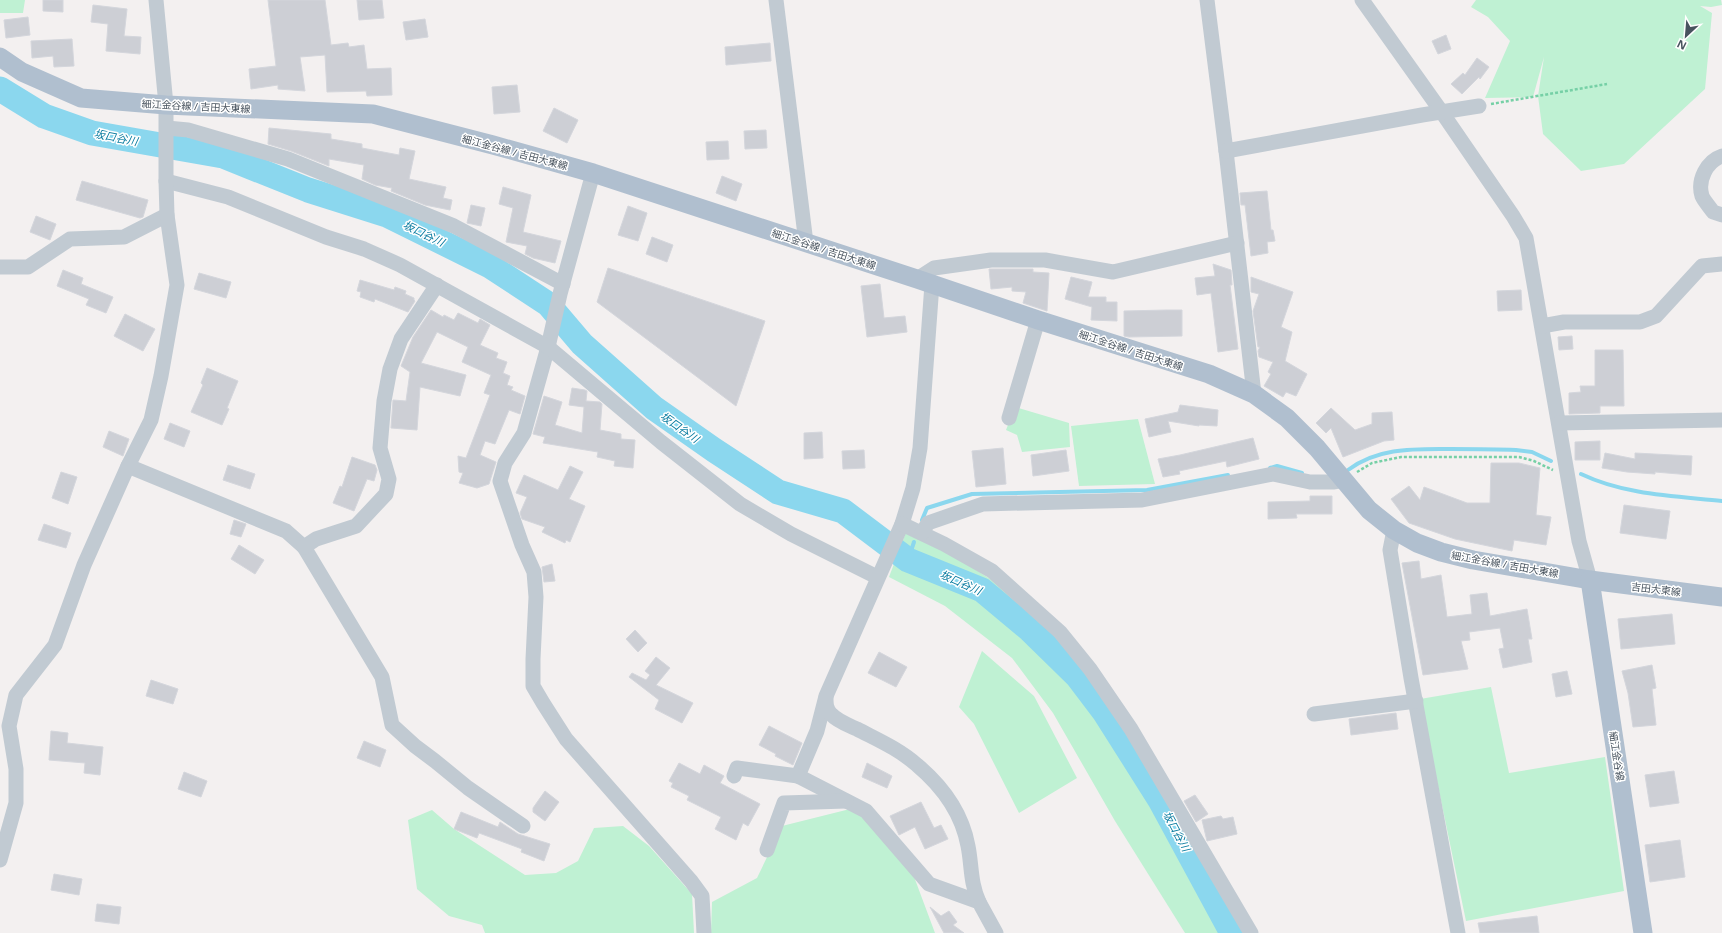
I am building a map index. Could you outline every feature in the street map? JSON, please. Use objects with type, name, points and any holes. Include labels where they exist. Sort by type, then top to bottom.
[{"type":"main road","name":"細江金谷線 / 吉田大東線","points":[[0,57],[22,72],[81,98],[166,105],[373,114],[493,145],[593,173],[1038,320],[1209,374],[1254,394],[1287,418],[1317,448],[1369,510],[1394,530],[1417,543],[1441,552],[1474,560],[1590,580]]},
{"type":"main road","name":"吉田大東線","points":[[1590,580],[1722,597]]},
{"type":"main road","name":"細江金谷線","points":[[1590,580],[1644,933]]},
{"type":"street","points":[[0,860],[16,803],[16,769],[9,726],[16,695],[55,645],[84,566],[128,466],[151,420],[161,376],[177,285],[167,215],[166,105],[156,0]]},
{"type":"street","points":[[776,0],[806,243]]},
{"type":"street","points":[[1207,0],[1254,394]]},
{"type":"street","points":[[1362,0],[1441,111],[1513,216],[1526,238],[1579,541],[1590,580]]},
{"type":"street","points":[[1226,151],[1441,111],[1479,106]]},
{"type":"street","points":[[167,130],[188,130],[288,160],[318,171],[454,226],[562,289]]},
{"type":"street","points":[[1722,156],[1715,158],[1707,167],[1701,183],[1702,196],[1706,202],[1713,212],[1722,214]]},
{"type":"street","points":[[593,173],[524,433],[505,463],[500,481],[522,545],[534,572],[536,597],[533,686],[542,703],[566,739],[691,881],[702,896],[704,933]]},
{"type":"street","points":[[166,181],[228,197],[400,265],[437,285],[548,347],[660,442],[740,504],[791,534],[879,574]]},
{"type":"street","points":[[0,267],[28,267],[70,239],[124,237],[167,215]]},
{"type":"street","points":[[798,776],[817,731],[826,696],[900,528],[913,488],[920,448],[924,282],[934,268],[991,260],[1045,260],[1113,272],[1237,243]]},
{"type":"street","points":[[1542,326],[1564,322],[1640,322],[1656,316],[1702,266],[1722,264]]},
{"type":"street","points":[[304,547],[316,539],[356,526],[386,494],[390,479],[380,448],[384,401],[390,369],[401,339],[437,285]]},
{"type":"street","points":[[1009,418],[1038,320]]},
{"type":"street","points":[[1559,423],[1722,420]]},
{"type":"street","points":[[128,466],[286,532],[304,547],[382,677],[392,725],[415,746],[468,788],[524,826]]},
{"type":"street","points":[[922,533],[928,523],[983,504],[1142,500],[1273,474],[1310,482],[1333,482],[1344,480]]},
{"type":"street","points":[[900,528],[922,533],[992,571],[1060,632],[1090,669],[1131,729],[1251,933]]},
{"type":"street","points":[[1394,530],[1390,550],[1458,933]]},
{"type":"street","points":[[826,696],[827,710],[835,718],[911,759],[944,792],[960,819],[969,846],[974,890],[996,933]]},
{"type":"street","points":[[1314,714],[1416,701]]},
{"type":"street","points":[[734,776],[737,768],[798,776],[847,801],[866,811],[929,884],[979,902]]},
{"type":"street","points":[[767,850],[784,803],[847,801]]},
{"type":"path","points":[[1479,106],[1607,84]]},
{"type":"path","points":[[1344,480],[1372,463],[1401,457],[1421,456],[1519,457],[1534,461],[1569,478]]},
{"type":"green space","points":[[0,0],[25,0],[23,13],[0,13]]},
{"type":"green space","points":[[1476,0],[1721,0],[1722,5],[1711,7],[1700,6],[1712,13],[1705,89],[1624,164],[1581,171],[1543,134],[1538,96],[1544,57],[1533,97],[1485,98],[1510,41],[1488,17],[1471,7]]},
{"type":"green space","points":[[1015,407],[1069,423],[1070,447],[1022,452],[1017,435],[1006,430]]},
{"type":"green space","points":[[1138,419],[1155,484],[1079,486],[1071,426]]},
{"type":"green space","points":[[908,527],[1049,616],[1114,705],[1250,933],[1185,933],[1115,821],[1053,713],[1012,658],[945,606],[889,577]]},
{"type":"green space","points":[[982,651],[1034,696],[1077,778],[1019,813],[974,724],[959,707]]},
{"type":"green space","points":[[1491,687],[1509,773],[1605,757],[1624,891],[1466,921],[1420,699]]},
{"type":"green space","points":[[858,807],[913,874],[935,933],[711,933],[712,902],[757,878],[782,826]]},
{"type":"green space","points":[[432,810],[454,829],[525,875],[556,873],[578,861],[594,828],[623,826],[649,846],[692,894],[694,933],[485,933],[482,925],[449,916],[417,889],[408,820]]},
{"type":"building","points":[[43,0],[63,0],[63,12],[43,11]]},
{"type":"building","points":[[268,0],[325,0],[331,45],[348,43],[349,47],[364,45],[367,69],[391,68],[392,95],[367,96],[366,91],[327,92],[325,55],[300,57],[305,91],[278,89],[278,85],[251,89],[249,69],[276,66]]},
{"type":"building","points":[[357,0],[382,0],[384,18],[359,20]]},
{"type":"building","points":[[93,5],[127,9],[124,36],[141,37],[140,54],[106,51],[108,24],[91,22]]},
{"type":"building","points":[[28,17],[30,35],[6,38],[4,20]]},
{"type":"building","points":[[425,19],[428,37],[406,40],[403,22]]},
{"type":"building","points":[[1446,35],[1451,49],[1438,54],[1432,41]]},
{"type":"building","points":[[72,39],[74,66],[54,67],[53,56],[32,58],[31,41]]},
{"type":"building","points":[[770,43],[771,61],[726,65],[725,47]]},
{"type":"building","points":[[1477,58],[1489,67],[1480,79],[1479,77],[1462,94],[1451,84],[1463,73],[1465,75]]},
{"type":"building","points":[[517,85],[520,112],[494,114],[492,87]]},
{"type":"building","points":[[554,108],[578,120],[567,143],[543,131]]},
{"type":"building","points":[[269,128],[331,134],[331,139],[362,144],[362,148],[399,155],[400,148],[415,151],[409,179],[446,187],[443,198],[452,200],[450,210],[425,205],[391,191],[392,188],[375,185],[362,179],[364,165],[329,159],[329,166],[291,151],[268,144]]},
{"type":"building","points":[[766,130],[767,148],[745,149],[744,131]]},
{"type":"building","points":[[728,141],[729,159],[707,160],[706,142]]},
{"type":"building","points":[[722,176],[742,184],[736,201],[716,193]]},
{"type":"building","points":[[82,181],[148,200],[143,217],[140,218],[76,200]]},
{"type":"building","points":[[503,187],[531,195],[523,232],[561,241],[555,263],[533,258],[525,254],[527,246],[506,242],[513,208],[499,204]]},
{"type":"building","points":[[1267,191],[1271,230],[1273,230],[1275,241],[1267,242],[1268,253],[1251,256],[1245,205],[1241,205],[1240,193]]},
{"type":"building","points":[[471,205],[485,208],[481,226],[467,223]]},
{"type":"building","points":[[628,206],[647,213],[638,241],[618,235]]},
{"type":"building","points":[[36,216],[56,224],[50,240],[30,232]]},
{"type":"building","points":[[652,237],[673,245],[667,262],[646,254]]},
{"type":"building","points":[[1213,264],[1231,270],[1232,285],[1230,285],[1238,349],[1218,352],[1211,293],[1197,295],[1195,278],[1215,276]]},
{"type":"building","points":[[608,268],[765,321],[736,406],[597,302]]},
{"type":"building","points":[[989,269],[1033,269],[1033,272],[1049,273],[1047,311],[1023,303],[1026,292],[1012,291],[1012,287],[991,289]]},
{"type":"building","points":[[63,270],[83,278],[81,284],[113,297],[106,313],[86,305],[89,299],[57,286]]},
{"type":"building","points":[[199,273],[231,282],[226,298],[194,289]]},
{"type":"building","points":[[1071,277],[1092,282],[1088,297],[1106,297],[1106,302],[1117,302],[1117,321],[1091,320],[1092,307],[1065,299]]},
{"type":"building","points":[[1251,277],[1293,292],[1281,327],[1292,332],[1285,361],[1307,374],[1296,396],[1286,392],[1283,397],[1264,386],[1271,374],[1268,372],[1273,362],[1259,357],[1258,351],[1260,347],[1258,347],[1253,311],[1259,294],[1251,292]]},
{"type":"building","points":[[360,280],[394,290],[395,287],[406,291],[405,294],[414,298],[415,301],[408,312],[375,299],[374,302],[360,297],[361,292],[357,291]]},
{"type":"building","points":[[880,284],[884,318],[905,316],[907,332],[867,337],[861,286]]},
{"type":"building","points":[[1521,290],[1522,310],[1498,311],[1497,291]]},
{"type":"building","points":[[431,310],[443,317],[444,315],[454,320],[458,313],[478,323],[480,319],[490,325],[480,345],[498,353],[496,358],[507,362],[503,373],[510,376],[507,385],[513,387],[511,390],[525,396],[520,414],[509,410],[495,444],[485,441],[480,455],[496,462],[489,484],[477,488],[459,483],[463,473],[459,472],[458,456],[466,458],[490,395],[484,393],[491,375],[462,362],[468,347],[437,332],[421,363],[466,375],[460,396],[420,387],[417,430],[391,428],[393,400],[406,401],[410,372],[401,366],[413,337]]},
{"type":"building","points":[[1182,310],[1182,336],[1124,336],[1124,311]]},
{"type":"building","points":[[125,314],[155,329],[143,351],[114,336]]},
{"type":"building","points":[[1572,336],[1573,349],[1559,350],[1558,337]]},
{"type":"building","points":[[1595,350],[1623,350],[1624,406],[1600,406],[1600,413],[1569,414],[1569,393],[1581,392],[1580,386],[1595,386]]},
{"type":"building","points":[[207,368],[238,381],[222,425],[191,412],[203,385],[201,383]]},
{"type":"building","points":[[572,388],[587,391],[586,401],[600,402],[602,404],[600,430],[621,434],[621,439],[635,440],[633,468],[614,466],[615,461],[597,457],[598,452],[543,443],[545,437],[533,434],[544,396],[562,402],[555,425],[582,433],[584,407],[569,405]]},
{"type":"building","points":[[1180,405],[1218,410],[1217,426],[1199,426],[1168,421],[1171,432],[1149,437],[1145,419],[1178,412]]},
{"type":"building","points":[[1331,408],[1355,430],[1372,424],[1372,413],[1392,412],[1394,440],[1384,441],[1343,457],[1331,428],[1326,433],[1316,423]]},
{"type":"building","points":[[170,423],[190,431],[184,447],[164,439]]},
{"type":"building","points":[[109,431],[129,439],[123,456],[103,447]]},
{"type":"building","points":[[822,432],[823,458],[804,459],[804,433]]},
{"type":"building","points":[[1253,438],[1259,459],[1227,467],[1226,461],[1179,471],[1180,474],[1163,477],[1158,459]]},
{"type":"building","points":[[1600,441],[1600,460],[1575,460],[1575,442]]},
{"type":"building","points":[[1003,448],[1006,484],[976,487],[972,451]]},
{"type":"building","points":[[864,450],[865,468],[843,469],[842,451]]},
{"type":"building","points":[[1066,450],[1069,471],[1033,476],[1031,455]]},
{"type":"building","points":[[1605,453],[1635,459],[1635,453],[1692,456],[1691,475],[1655,472],[1655,474],[1627,472],[1602,468]]},
{"type":"building","points":[[352,457],[375,465],[377,470],[374,481],[367,479],[354,511],[333,503],[340,486],[342,487]]},
{"type":"building","points":[[1491,463],[1519,463],[1540,468],[1536,515],[1551,517],[1546,545],[1514,540],[1512,551],[1455,539],[1409,523],[1391,499],[1409,486],[1420,500],[1424,487],[1467,503],[1490,503]]},
{"type":"building","points":[[228,465],[255,474],[250,489],[223,480]]},
{"type":"building","points":[[570,466],[583,472],[569,499],[585,506],[570,542],[566,540],[565,543],[542,532],[545,527],[522,519],[520,513],[527,497],[516,493],[524,475],[558,490]]},
{"type":"building","points":[[61,472],[77,477],[68,504],[52,498]]},
{"type":"building","points":[[1310,496],[1332,496],[1332,514],[1296,514],[1297,518],[1268,519],[1268,502],[1310,501]]},
{"type":"building","points":[[1624,505],[1670,511],[1666,539],[1620,533]]},
{"type":"building","points":[[234,520],[246,524],[241,537],[230,534]]},
{"type":"building","points":[[44,524],[71,533],[66,548],[38,540]]},
{"type":"building","points":[[239,545],[264,560],[255,574],[231,559]]},
{"type":"building","points":[[1419,561],[1421,579],[1441,575],[1447,617],[1472,614],[1470,595],[1487,593],[1490,616],[1527,609],[1532,639],[1528,639],[1532,662],[1503,668],[1499,649],[1504,648],[1500,628],[1469,632],[1470,640],[1461,641],[1468,669],[1423,675],[1402,563]]},
{"type":"building","points":[[552,564],[555,581],[544,582],[542,567]]},
{"type":"building","points":[[1672,614],[1675,644],[1621,649],[1618,619]]},
{"type":"building","points":[[635,630],[647,643],[638,652],[626,639]]},
{"type":"building","points":[[879,652],[907,667],[896,687],[868,673]]},
{"type":"building","points":[[656,657],[670,668],[656,685],[693,703],[682,723],[655,709],[659,700],[629,677],[632,673],[646,680],[650,675],[645,671]]},
{"type":"building","points":[[1652,665],[1656,688],[1652,689],[1656,725],[1633,727],[1628,693],[1622,671]]},
{"type":"building","points":[[1567,671],[1572,694],[1556,697],[1552,674]]},
{"type":"building","points":[[151,680],[178,689],[173,704],[146,696]]},
{"type":"building","points":[[1396,713],[1398,729],[1351,735],[1349,719]]},
{"type":"building","points":[[769,726],[802,743],[793,765],[775,756],[776,754],[759,745]]},
{"type":"building","points":[[51,731],[68,733],[67,743],[103,747],[100,775],[84,773],[85,763],[49,760]]},
{"type":"building","points":[[364,741],[386,750],[380,767],[357,758]]},
{"type":"building","points":[[679,763],[700,774],[704,765],[724,776],[720,783],[760,804],[748,826],[743,823],[736,840],[715,829],[721,817],[687,800],[689,796],[671,787],[673,783],[669,781]]},
{"type":"building","points":[[867,763],[892,776],[887,788],[862,777]]},
{"type":"building","points":[[1674,771],[1679,803],[1650,807],[1645,775]]},
{"type":"building","points":[[184,772],[207,781],[201,797],[178,789]]},
{"type":"building","points":[[545,791],[559,802],[545,821],[533,812],[533,808]]},
{"type":"building","points":[[1195,795],[1208,814],[1196,822],[1184,801]]},
{"type":"building","points":[[921,802],[934,828],[941,825],[948,839],[925,849],[915,827],[899,835],[890,816]]},
{"type":"building","points":[[461,812],[498,827],[500,822],[518,834],[550,844],[544,861],[521,852],[522,849],[479,833],[477,838],[454,829]]},
{"type":"building","points":[[1221,816],[1223,819],[1233,817],[1237,834],[1207,841],[1202,820]]},
{"type":"building","points":[[1680,840],[1685,877],[1650,882],[1645,845]]},
{"type":"building","points":[[54,874],[82,879],[79,895],[51,890]]},
{"type":"building","points":[[97,904],[121,907],[119,924],[95,921]]},
{"type":"building","points":[[930,907],[941,916],[949,911],[957,922],[953,925],[964,933],[944,933]]},
{"type":"building","points":[[1537,916],[1539,933],[1480,933],[1478,923]]},
{"type":"waterway","name":"坂口谷川","points":[[0,89],[44,116],[92,133],[223,156],[308,190],[387,215],[490,266],[548,304],[582,344],[654,408],[714,450],[778,492],[843,511],[908,560],[982,590],[1030,630],[1077,676],[1105,713],[1160,800],[1232,933]]},
{"type":"waterway","points":[[1348,470],[1360,462],[1384,453],[1424,449],[1516,450],[1532,452],[1551,461]]},
{"type":"waterway","points":[[1270,468],[1277,466],[1302,473]]},
{"type":"waterway","points":[[1581,474],[1615,486],[1650,494],[1722,501]]},
{"type":"waterway","points":[[922,520],[927,508],[972,494],[1147,490],[1228,475]]},
{"type":"waterway","points":[[908,560],[914,542]]}]
